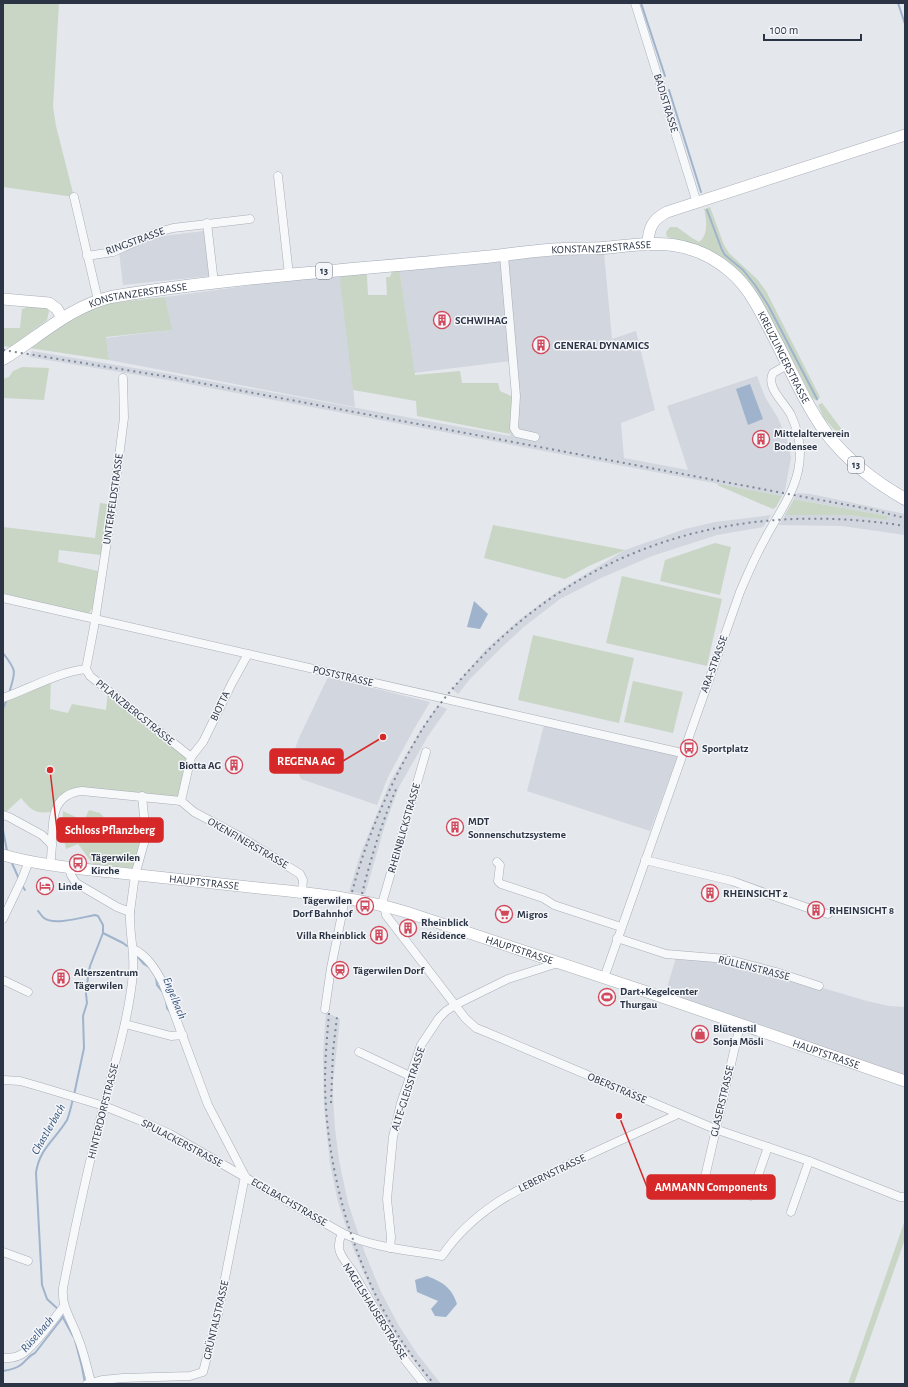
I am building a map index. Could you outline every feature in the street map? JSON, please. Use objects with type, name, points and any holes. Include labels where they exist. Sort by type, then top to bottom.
[{"type":"main road","name":"KONSTANZERSTRASSE","points":[[3,360],[62,318],[88,304],[98,300],[126,294],[289,275],[504,256],[562,249],[648,244]]},
{"type":"main road","name":"KREUZLINGERSTRASSE","points":[[648,244],[675,246],[697,251],[708,256],[729,270],[753,298],[815,415],[827,434],[859,468],[905,499]]},
{"type":"street","name":"BADISTRASSE","points":[[635,3],[697,202]]},
{"type":"street","name":"KONSTANZERSTRASSE","points":[[648,244],[651,225],[655,220],[667,212],[905,135]]},
{"type":"street","points":[[278,176],[289,275]]},
{"type":"street","points":[[74,197],[98,300]]},
{"type":"street","name":"RINGSTRASSE","points":[[87,256],[112,252],[155,233],[173,228],[250,219]]},
{"type":"street","points":[[207,223],[214,283]]},
{"type":"street","points":[[504,256],[516,396],[514,428],[517,434],[535,437]]},
{"type":"street","points":[[3,299],[49,303],[54,306],[62,318]]},
{"type":"street","name":"ARA-STRASSE","points":[[604,978],[682,753],[740,592],[754,558],[789,498],[795,484],[800,453],[799,440],[791,416],[773,389],[770,381],[773,373],[788,365]]},
{"type":"street","name":"UNTERFELDSTRASSE","points":[[86,669],[112,509],[124,418],[123,378]]},
{"type":"street","name":"POSTSTRASSE","points":[[3,598],[682,753]]},
{"type":"street","name":"BIOTTA","points":[[191,758],[202,742],[232,682],[248,654]]},
{"type":"street","points":[[6,697],[51,679],[86,669]]},
{"type":"street","name":"PFLANZBERGSTRASSE","points":[[86,669],[90,676],[184,750],[191,758]]},
{"type":"street","name":"RHEINBLICKSTRASSE","points":[[384,905],[383,900],[426,752]]},
{"type":"street","points":[[50,864],[53,854],[52,826],[54,815],[61,802],[70,794],[82,791],[181,801],[191,758]]},
{"type":"street","name":"HINTERDORFSTRASSE","points":[[89,1383],[78,1338],[61,1310],[62,1288],[78,1212],[125,1024],[133,973],[133,949],[129,921],[130,912],[135,875],[146,836],[142,796]]},
{"type":"street","name":"OKENFINERSTRASSE","points":[[181,801],[194,812],[241,837],[300,874],[303,880],[302,892]]},
{"type":"street","points":[[4,815],[42,835],[52,845]]},
{"type":"street","name":"HAUPTSTRASSE","points":[[7,856],[69,867],[302,892],[384,905],[604,978],[905,1081]]},
{"type":"street","points":[[645,860],[732,880],[808,908]]},
{"type":"street","points":[[3,919],[21,883],[29,861]]},
{"type":"street","points":[[497,862],[500,865],[498,881],[501,884],[621,927]]},
{"type":"street","points":[[69,867],[71,875],[76,883],[130,912]]},
{"type":"street","points":[[325,1008],[331,968],[345,898]]},
{"type":"street","name":"OBERSTRASSE","points":[[384,905],[386,915],[465,1018],[479,1029],[715,1129],[809,1161],[900,1197],[905,1197]]},
{"type":"street","name":"RÜLLENSTRASSE","points":[[617,938],[666,954],[727,959],[776,972],[819,986]]},
{"type":"street","name":"EGELBACHSTRASSE","points":[[133,949],[139,952],[154,967],[164,983],[208,1105],[245,1176],[342,1234],[368,1243],[390,1248],[442,1256]]},
{"type":"street","name":"ALTE-GLEISSTRASSE","points":[[390,1248],[391,1237],[387,1199],[393,1137],[396,1119],[421,1044],[439,1018],[455,1005],[508,979],[558,963]]},
{"type":"street","points":[[3,980],[28,992]]},
{"type":"street","points":[[125,1024],[171,1036],[183,1035]]},
{"type":"street","name":"GLASERSTRASSE","points":[[705,1177],[740,1025]]},
{"type":"street","points":[[359,1052],[410,1076]]},
{"type":"street","name":"SPULACKERSTRASSE","points":[[3,1080],[20,1081],[104,1106],[170,1134],[245,1176]]},
{"type":"street","name":"LEBERNSTRASSE","points":[[442,1256],[450,1244],[476,1218],[509,1194],[582,1158],[678,1114]]},
{"type":"street","points":[[751,1196],[768,1147]]},
{"type":"street","points":[[791,1212],[809,1161]]},
{"type":"street","name":"GRÜNTALSTRASSE","points":[[89,1383],[123,1378],[190,1376],[203,1372],[218,1314],[245,1176]]},
{"type":"street","name":"NAGELSHAUSERSTRASSE","points":[[342,1234],[338,1247],[340,1253],[353,1272],[405,1360],[424,1384]]},
{"type":"street","points":[[3,1252],[28,1262]]},
{"type":"street","points":[[3,1358],[12,1358],[22,1354],[31,1347],[61,1310]]},
{"type":"shaded area","points":[[204,231],[210,276],[123,285],[119,252],[154,237]]},
{"type":"shaded area","points":[[604,253],[612,339],[636,331],[655,410],[621,423],[624,458],[688,470],[667,406],[757,376],[765,397],[778,418],[789,445],[791,458],[785,490],[782,496],[168,380],[29,357],[32,351],[170,374],[510,436],[514,398],[510,361],[414,373],[399,268]]},
{"type":"shaded area","points":[[341,273],[355,407],[109,360],[106,338],[171,330],[165,297]]},
{"type":"shaded area","points":[[797,493],[811,494],[905,514],[905,535],[842,526],[779,525],[785,515],[847,515],[887,520],[888,516],[794,499]]},
{"type":"shaded area","points":[[771,515],[763,527],[717,535],[652,556],[601,578],[560,599],[525,626],[501,648],[470,679],[458,694],[452,689],[486,649],[519,620],[555,593],[625,550],[685,529],[715,522]]},
{"type":"shaded area","points":[[328,677],[430,702],[388,777],[377,805],[301,779],[292,758],[298,740]]},
{"type":"shaded area","points":[[438,705],[447,709],[428,736],[399,787],[385,825],[365,894],[349,892],[360,855],[390,782],[420,731]]},
{"type":"shaded area","points":[[544,725],[678,755],[650,831],[527,791]]},
{"type":"shaded area","points":[[676,958],[710,958],[775,974],[867,1001],[889,1006],[905,1007],[905,1077],[665,994]]},
{"type":"shaded area","points":[[326,1012],[340,1019],[333,1096],[339,1160],[348,1203],[365,1253],[381,1292],[399,1326],[418,1355],[441,1384],[431,1384],[394,1333],[376,1301],[353,1248],[338,1202],[330,1164],[324,1107],[323,1054]]},
{"type":"green space","points":[[3,3],[59,3],[53,107],[56,126],[74,197],[3,187]]},
{"type":"green space","points":[[710,207],[724,245],[729,253],[757,279],[766,291],[820,397],[817,401],[812,398],[783,342],[742,275],[725,259],[683,241],[667,237],[666,232],[670,227],[677,227],[699,242],[704,236],[705,232],[706,218],[704,209]]},
{"type":"green space","points":[[399,268],[415,375],[460,371],[462,383],[498,383],[500,391],[513,397],[510,434],[417,416],[416,401],[353,390],[340,280],[343,274],[364,272],[367,276],[368,295],[387,295],[386,277],[390,277],[392,271]]},
{"type":"green space","points":[[165,297],[172,330],[106,337],[109,360],[29,348],[72,318],[101,304]]},
{"type":"green space","points":[[25,304],[47,308],[49,311],[47,320],[11,347],[3,346],[3,328],[20,328],[22,309],[25,308]]},
{"type":"green space","points":[[22,367],[49,368],[44,400],[3,398],[3,379],[9,377],[13,371]]},
{"type":"green space","points":[[822,403],[843,431],[839,435],[824,418],[818,405]]},
{"type":"green space","points":[[719,484],[782,496],[776,507],[773,509],[717,485]]},
{"type":"green space","points":[[794,499],[888,516],[887,520],[847,515],[785,515]]},
{"type":"green space","points":[[100,503],[107,504],[108,513],[101,555],[59,550],[58,562],[98,571],[93,607],[88,615],[3,593],[3,527],[95,538]]},
{"type":"green space","points":[[493,525],[625,550],[589,566],[565,579],[484,558]]},
{"type":"green space","points":[[715,543],[731,547],[720,595],[660,581],[665,560]]},
{"type":"green space","points":[[622,576],[722,599],[707,666],[606,643]]},
{"type":"green space","points":[[533,635],[634,658],[619,723],[518,700]]},
{"type":"green space","points":[[51,679],[50,709],[68,713],[72,704],[106,710],[108,691],[191,757],[181,801],[121,791],[78,788],[70,789],[63,793],[51,812],[37,812],[28,806],[21,798],[5,813],[3,812],[3,698]]},
{"type":"green space","points":[[633,681],[683,692],[673,733],[624,722]]},
{"type":"green space","points":[[89,810],[100,813],[111,825],[111,838],[142,840],[135,869],[93,864],[78,844],[66,849],[62,830],[63,811],[84,821]]},
{"type":"green space","points":[[905,1220],[905,1239],[854,1384],[848,1384]]},
{"type":"water","points":[[750,384],[763,419],[748,425],[736,389]]},
{"type":"water","points":[[474,601],[488,614],[480,629],[467,627]]},
{"type":"water","points":[[427,1276],[446,1286],[455,1298],[457,1304],[446,1317],[435,1316],[431,1309],[438,1301],[417,1292],[415,1280]]},
{"type":"waterway","points":[[641,3],[665,76]]},
{"type":"waterway","points":[[898,3],[905,24]]},
{"type":"waterway","points":[[669,90],[701,192]]},
{"type":"waterway","points":[[707,210],[722,250],[725,255],[743,270],[768,305],[817,399]]},
{"type":"waterway","points":[[3,653],[11,664],[14,672],[9,693]]},
{"type":"waterway","points":[[3,709],[7,699]]},
{"type":"waterway","name":"Chastlerbach","points":[[3,830],[7,851]]},
{"type":"waterway","name":"Chastlerbach","points":[[11,861],[19,879]]},
{"type":"waterway","name":"Chastlerbach","points":[[21,884],[25,890]]},
{"type":"waterway","name":"Chastlerbach","points":[[38,911],[42,917],[54,921],[95,915],[98,916],[103,925],[103,933],[90,966],[88,977],[86,994],[87,1003],[83,1016],[84,1048],[74,1095]]},
{"type":"waterway","name":"Engelbach","points":[[103,933],[127,946]]},
{"type":"waterway","name":"Engelbach","points":[[138,957],[149,967]]},
{"type":"waterway","name":"Engelbach","points":[[156,977],[157,985],[162,991]]},
{"type":"waterway","name":"Engelbach","points":[[166,1000],[167,1008],[170,1012]]},
{"type":"waterway","name":"Chastlerbach","points":[[59,1310],[47,1299],[42,1285],[36,1173],[40,1157],[67,1120],[73,1099]]},
{"type":"waterway","name":"Chastlerbach","points":[[61,1314],[73,1336]]},
{"type":"waterway","name":"Rüselbach","points":[[3,1371],[11,1370],[24,1363],[31,1355],[35,1353],[63,1317]]},
{"type":"waterway","name":"Chastlerbach","points":[[75,1340],[85,1383]]},
{"type":"tunnel","points":[[808,908],[825,913]]},
{"type":"railway","points":[[3,350],[169,377],[869,509],[905,518]]},
{"type":"railway","points":[[352,892],[380,810],[409,752],[432,715],[453,688],[475,664],[520,622],[567,587],[618,560],[672,540],[727,526],[785,519],[844,519],[905,526]]},
{"type":"railway","points":[[362,894],[377,840],[397,787]]},
{"type":"railway","points":[[329,1013],[325,1074],[327,1115],[330,1147],[344,1212],[366,1275],[380,1304],[396,1332],[434,1384]]},
{"type":"railway","points":[[331,1103],[333,1051],[337,1017]]},
{"type":"place","name":"SCHWIHAG","points":[[442,320]]},
{"type":"place","name":"GENERAL DYNAMICS","points":[[541,345]]},
{"type":"place","name":"Mittelalterverein Bodensee","points":[[761,439]]},
{"type":"place","name":"REGENA AG","points":[[383,737]]},
{"type":"place","name":"Sportplatz","points":[[689,748]]},
{"type":"place","name":"Biotta AG","points":[[234,765]]},
{"type":"place","name":"Schloss Pflanzberg","points":[[50,770]]},
{"type":"place","name":"MDT Sonnenschutzsysteme","points":[[455,827]]},
{"type":"place","name":"Tägerwilen Kirche","points":[[78,863]]},
{"type":"place","name":"Linde","points":[[45,886]]},
{"type":"place","name":"RHEINSICHT 2","points":[[710,893]]},
{"type":"place","name":"Tägerwilen Dorf Bahnhof","points":[[365,906]]},
{"type":"place","name":"RHEINSICHT 8","points":[[816,910]]},
{"type":"place","name":"Migros","points":[[504,914]]},
{"type":"place","name":"Rheinblick Résidence","points":[[408,928]]},
{"type":"place","name":"Villa Rheinblick","points":[[379,935]]},
{"type":"place","name":"Tägerwilen Dorf","points":[[340,970]]},
{"type":"place","name":"Alterszentrum Tägerwilen","points":[[61,978]]},
{"type":"place","name":"Dart+Kegelcenter Thurgau","points":[[607,997]]},
{"type":"place","name":"Blütenstil Sonja Mösli","points":[[700,1034]]},
{"type":"place","name":"AMMANN Components","points":[[619,1116]]}]
